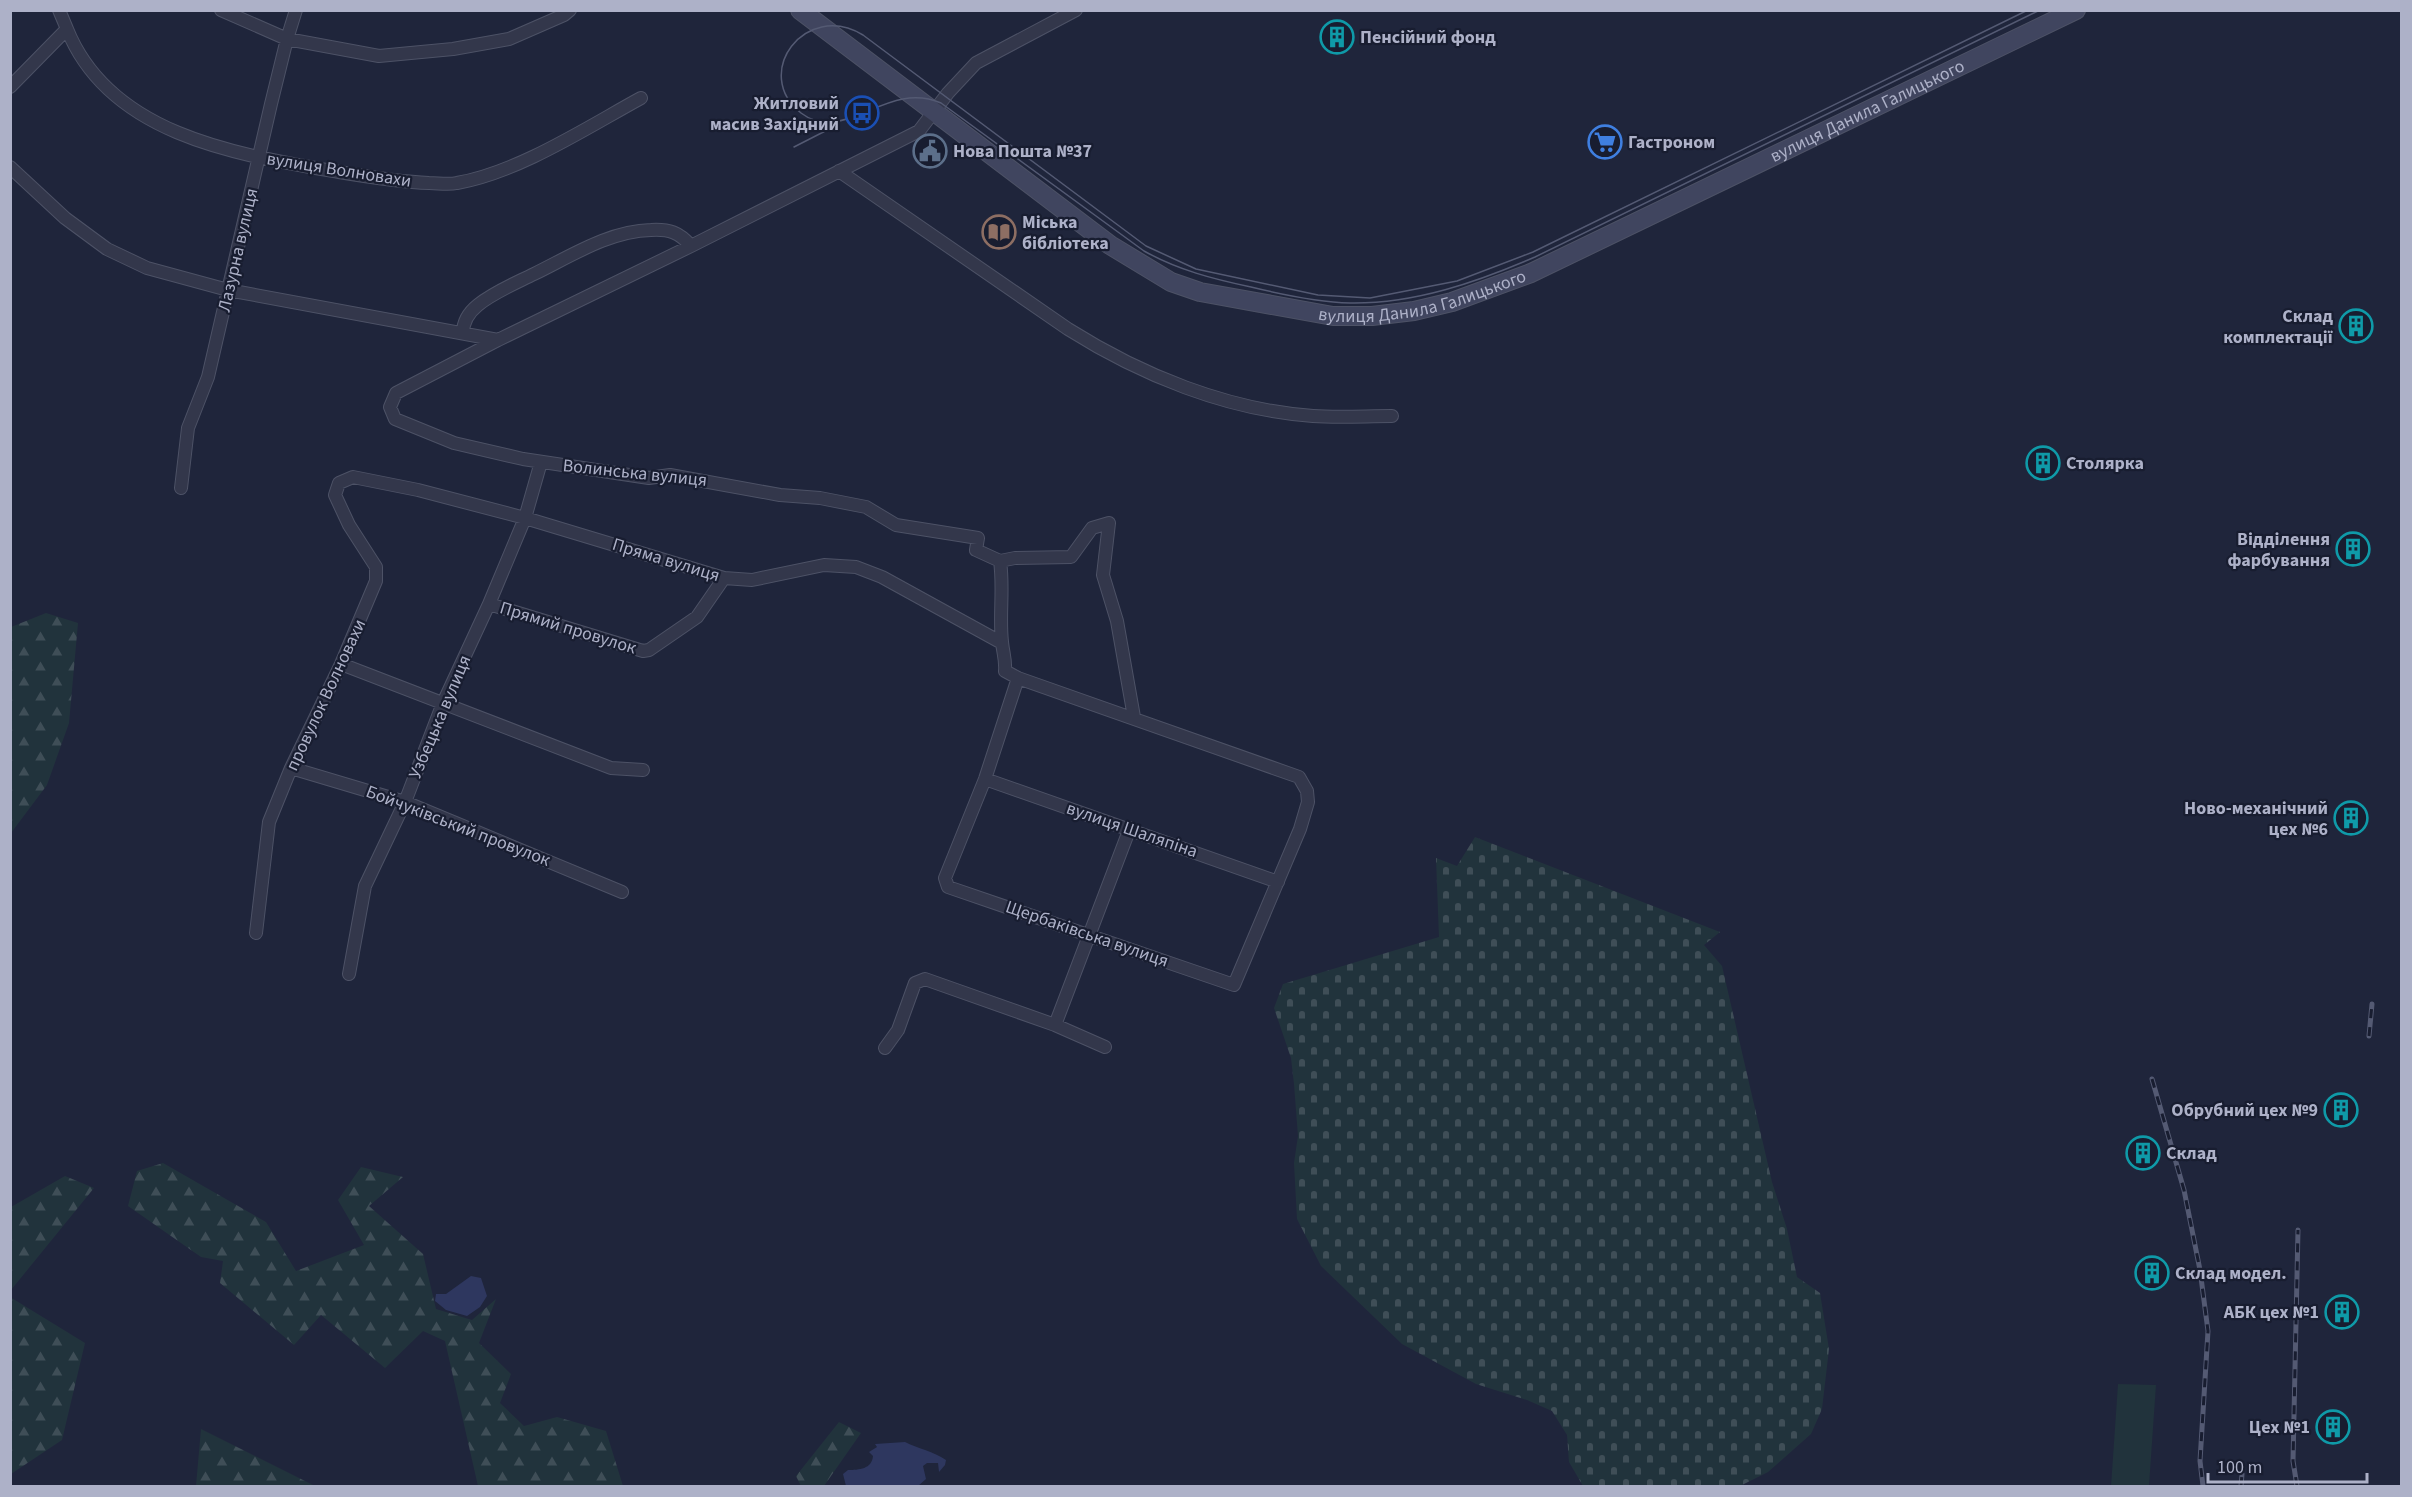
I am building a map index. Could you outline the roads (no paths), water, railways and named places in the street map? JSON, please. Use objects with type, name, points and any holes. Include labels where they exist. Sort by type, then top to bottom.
[{"type":"street","name":"вулиця Волновахи","points":[[59,10],[73,44],[102,82],[136,112],[197,141],[260,158],[396,182],[453,184],[488,176],[564,140],[641,98]]},
{"type":"street","points":[[221,10],[287,39],[379,56],[442,50],[509,39],[564,15],[570,10]]},
{"type":"street","name":"Лазурна вулиця","points":[[181,488],[188,428],[208,377],[287,39],[296,10]]},
{"type":"street","name":"вулиця Данила Галицького","points":[[800,10],[1110,244],[1171,282],[1200,292],[1333,316],[1372,316],[1414,311],[1452,302],[1531,273],[2076,10]]},
{"type":"street","name":"Волинська вулиця","points":[[1000,561],[976,550],[978,538],[896,525],[866,507],[820,498],[780,495],[670,475],[649,478],[541,462],[454,443],[395,419],[390,407],[396,393],[919,131],[948,93],[976,63],[1076,10]]},
{"type":"street","points":[[10,87],[67,29]]},
{"type":"street","points":[[10,167],[65,218],[107,249],[147,268],[228,290],[498,340]]},
{"type":"street","points":[[839,171],[1068,329],[1106,353],[1166,380],[1256,409],[1314,416],[1392,416]]},
{"type":"street","points":[[463,333],[463,322],[477,306],[505,289],[606,238],[649,230],[665,230],[681,234],[692,246]]},
{"type":"street","name":"Узбецька вулиця","points":[[350,974],[365,886],[405,802],[443,703],[489,604],[525,518],[541,462]]},
{"type":"street","name":"Пряма вулиця","points":[[353,477],[418,490],[525,518],[724,578],[752,580],[824,565],[856,567],[882,577],[1002,643]]},
{"type":"street","name":"провулок Волновахи","points":[[256,933],[269,822],[291,768],[341,664],[376,581],[376,567],[349,525],[335,495],[339,483],[353,477]]},
{"type":"street","points":[[1134,717],[1117,621],[1104,575],[1109,523],[1092,528],[1071,557],[1015,558],[1000,561],[1005,671],[1018,678],[1299,777],[1306,791],[1308,802],[1300,829],[1278,882]]},
{"type":"street","name":"Прямий провулок","points":[[489,604],[643,651],[650,650],[697,617],[724,578]]},
{"type":"street","points":[[341,664],[611,768],[643,770]]},
{"type":"street","points":[[985,779],[1018,678]]},
{"type":"street","name":"Бойчуківський провулок","points":[[291,768],[405,802],[622,892]]},
{"type":"street","name":"вулиця Шаляпіна","points":[[985,779],[1130,828],[1278,882]]},
{"type":"street","name":"Щербаківська вулиця","points":[[985,779],[945,878],[948,886],[1234,985],[1278,882]]},
{"type":"street","points":[[1055,1025],[1130,828]]},
{"type":"street","points":[[885,1048],[898,1030],[915,983],[926,979],[1055,1025],[1106,1047]]},
{"type":"water","points":[[471,1276],[481,1278],[487,1296],[480,1307],[467,1316],[446,1310],[435,1301],[436,1294],[446,1294]]},
{"type":"water","points":[[905,1442],[941,1457],[946,1460],[945,1465],[939,1472],[938,1463],[927,1463],[923,1466],[926,1479],[918,1486],[846,1486],[843,1474],[848,1470],[868,1466],[873,1456],[869,1452],[877,1447],[875,1444]]},
{"type":"tram line","points":[[2028,10],[1533,252],[1457,281],[1370,298],[1318,295],[1196,269],[1146,246],[863,35],[842,27],[822,27],[805,34],[792,46],[783,62],[781,79],[787,97],[801,113],[817,121],[834,122],[850,118],[902,99],[921,98],[941,103],[1144,251],[1183,269],[1223,281],[1300,298],[1350,303],[1374,302],[1398,300],[1445,290],[1535,257],[2040,10]]},
{"type":"tram line","points":[[794,147],[839,124]]},
{"type":"railway","points":[[2369,1036],[2372,1004]]},
{"type":"railway","points":[[2152,1079],[2184,1190],[2200,1270],[2208,1331],[2200,1461],[2203,1486]]},
{"type":"railway","points":[[2297,1486],[2293,1461],[2298,1230]]},
{"type":"railway","points":[[2241,1486],[2242,1474]]},
{"type":"place","name":"Пенсійний фонд","points":[[1337,37]]},
{"type":"place","name":"Житловий масив Західний","points":[[862,113]]},
{"type":"place","name":"Гастроном","points":[[1605,142]]},
{"type":"place","name":"Нова Пошта №37","points":[[930,151]]},
{"type":"place","name":"Міська бібліотека","points":[[999,232]]},
{"type":"place","name":"Склад комплектації","points":[[2356,326]]},
{"type":"place","name":"Столярка","points":[[2043,463]]},
{"type":"place","name":"Відділення фарбування","points":[[2353,549]]},
{"type":"place","name":"Ново-механічний цех №6","points":[[2351,818]]},
{"type":"place","name":"Обрубний цех №9","points":[[2341,1110]]},
{"type":"place","name":"Склад","points":[[2143,1153]]},
{"type":"place","name":"Склад модел.","points":[[2152,1273]]},
{"type":"place","name":"АБК цех №1","points":[[2342,1312]]},
{"type":"place","name":"Цех №1","points":[[2333,1427]]}]
